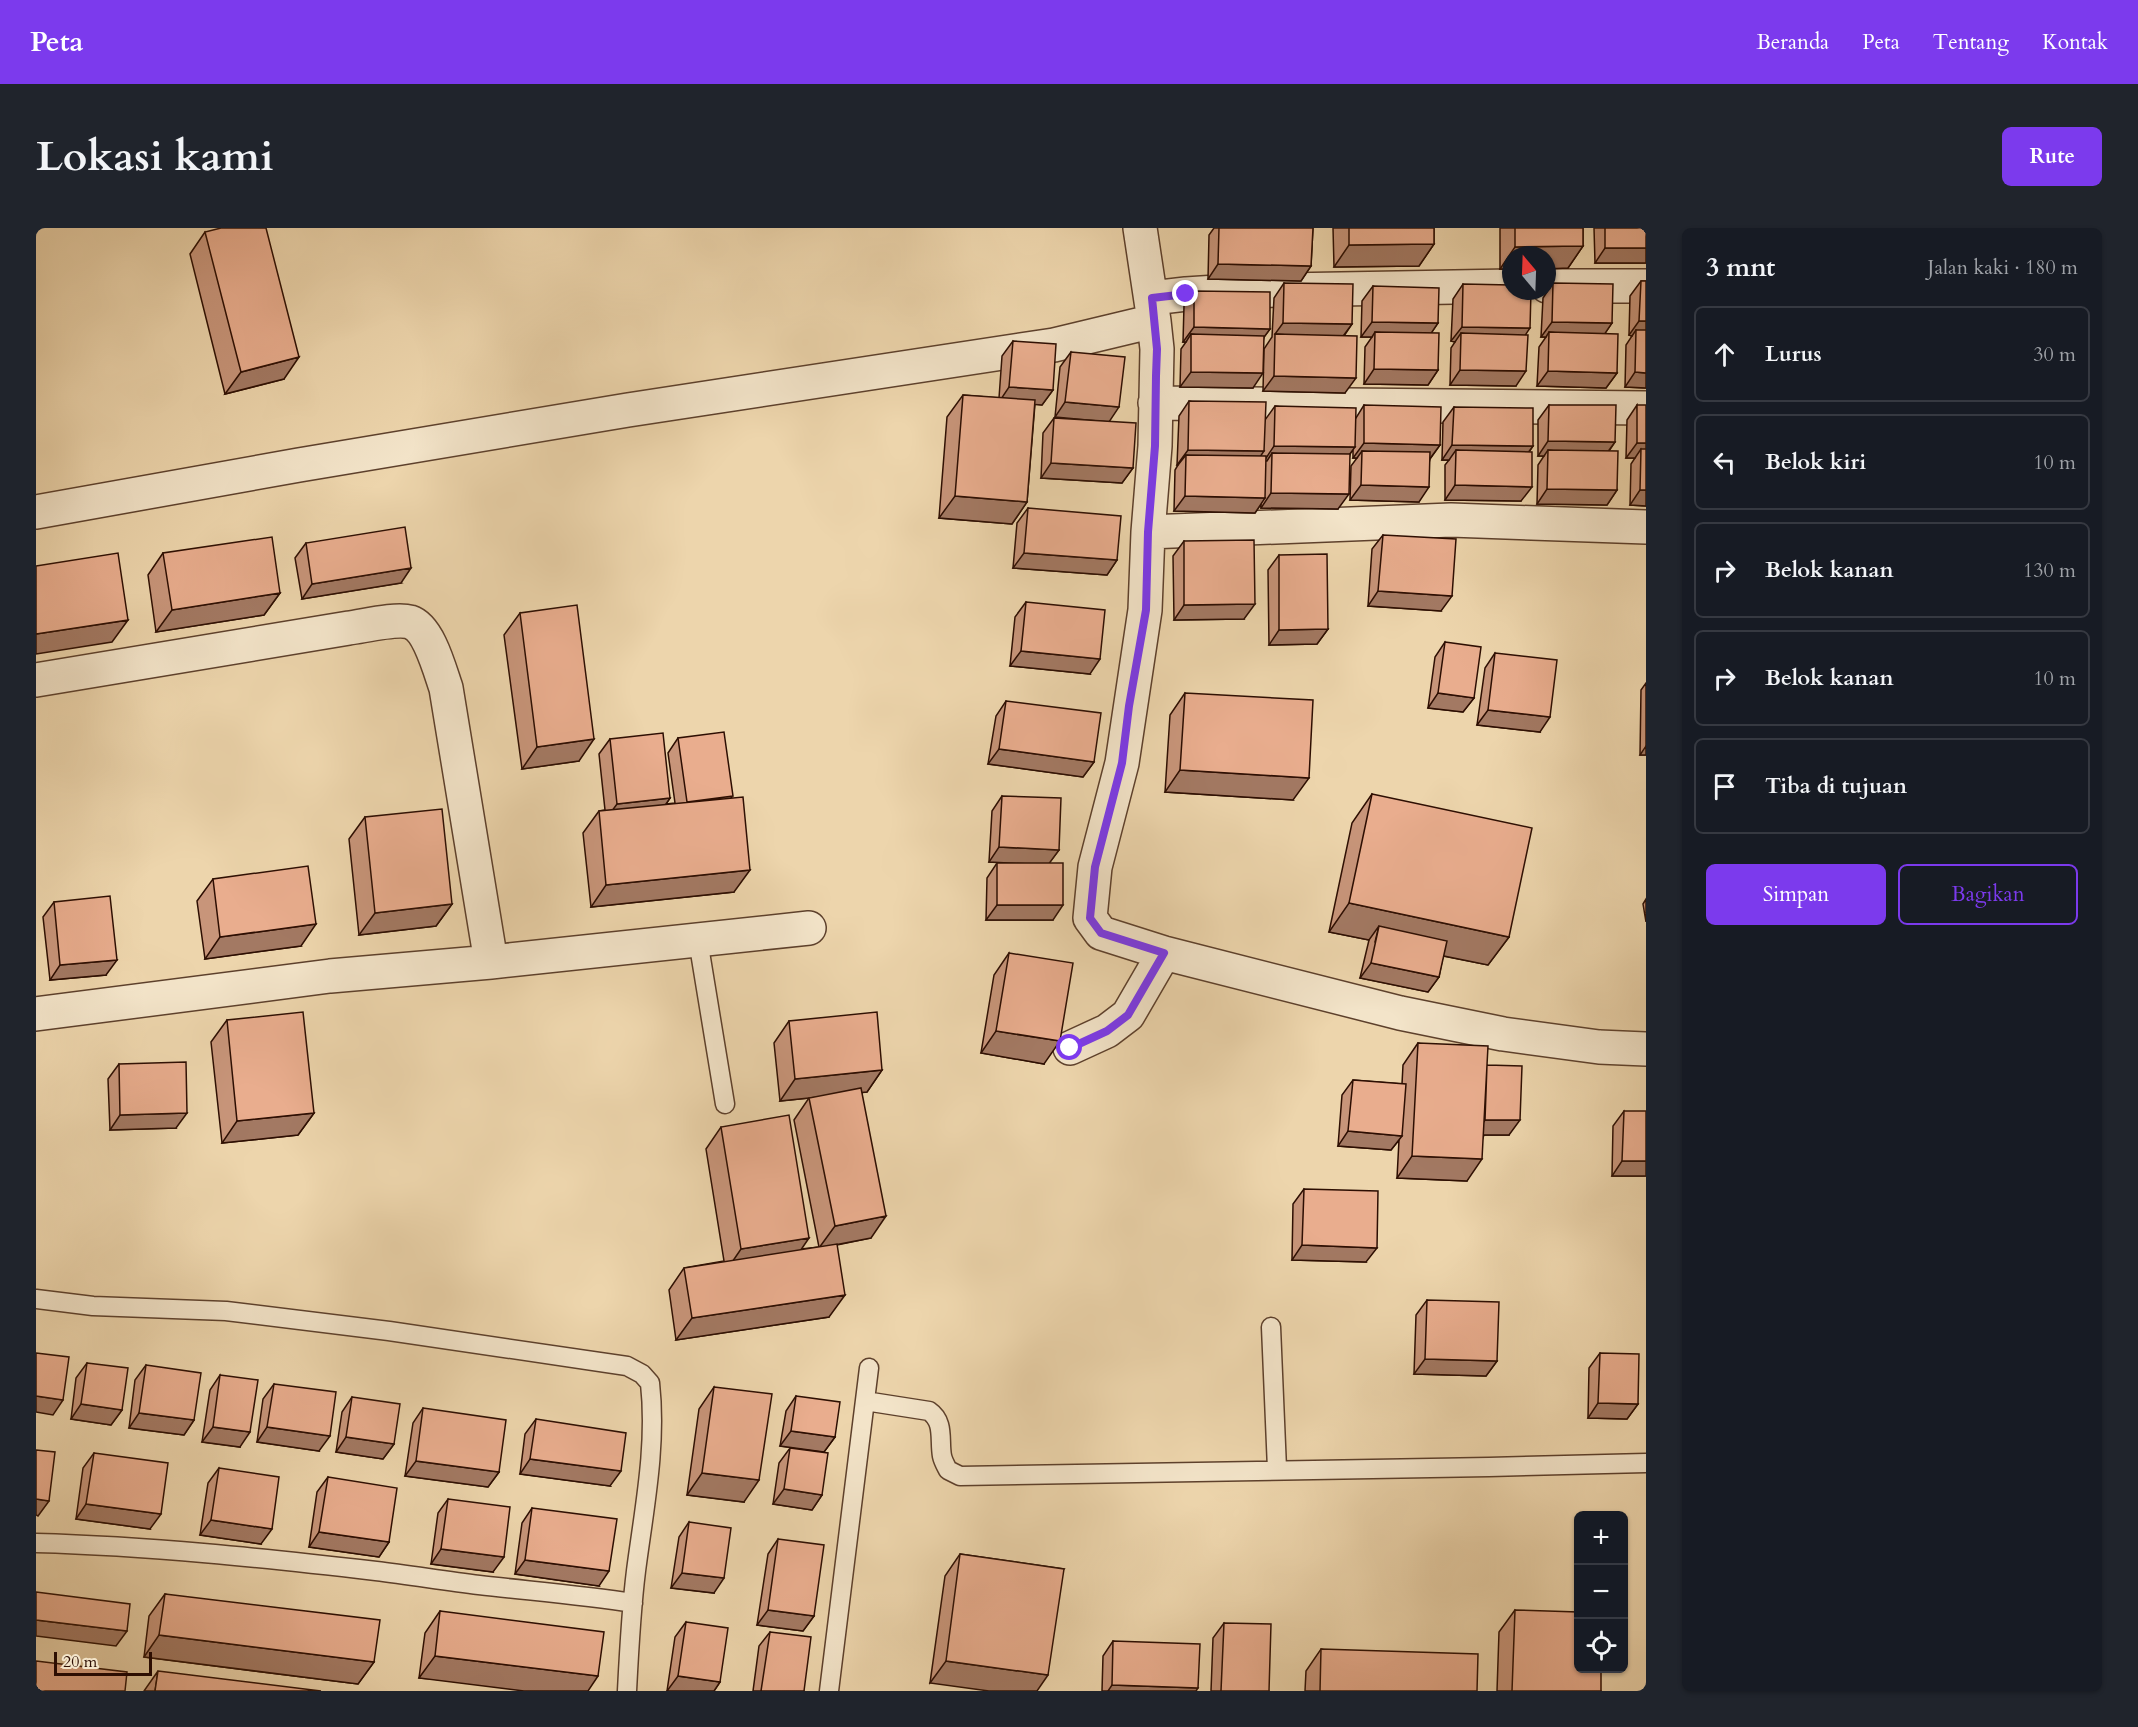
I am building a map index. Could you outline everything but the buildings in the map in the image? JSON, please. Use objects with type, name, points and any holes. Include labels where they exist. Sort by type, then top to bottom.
[{"type":"street","points":[[1140,228],[1157,349],[1155,446],[1148,532],[1146,610],[1129,706],[1122,763],[1095,867],[1090,918],[1101,933],[1164,953],[1400,1013],[1491,1031],[1599,1047],[1646,1049]]},
{"type":"street","points":[[36,512],[628,410],[1054,345],[1153,310],[1186,294],[1232,291],[1502,286]]},
{"type":"street","points":[[1556,286],[1646,286]]},
{"type":"street","points":[[1155,402],[1646,408]]},
{"type":"street","points":[[1148,532],[1451,520],[1646,527]]},
{"type":"street","points":[[36,680],[349,628],[411,622],[420,630],[432,648],[446,688],[491,962]]},
{"type":"street","points":[[36,1014],[330,976],[491,962],[809,928]]},
{"type":"street","points":[[1070,1048],[1107,1031],[1128,1015],[1164,953]]},
{"type":"lane","points":[[698,940],[725,1104]]},
{"type":"lane","points":[[36,1299],[93,1306],[249,1313],[627,1366],[642,1374],[651,1383],[650,1464],[633,1603],[627,1691]]},
{"type":"lane","points":[[1270,1327],[1277,1469]]},
{"type":"lane","points":[[829,1691],[872,1402],[869,1368]]},
{"type":"lane","points":[[872,1402],[929,1411],[936,1416],[940,1426],[942,1457],[948,1470],[960,1476],[1646,1463]]},
{"type":"lane","points":[[36,1543],[141,1547],[579,1594],[633,1603]]},
{"type":"route","points":[[1070,1048],[1107,1031],[1128,1015],[1164,953],[1101,933],[1090,918],[1090,908],[1095,867],[1122,763],[1129,706],[1146,610],[1148,532],[1155,446],[1157,349],[1152,298],[1186,294]]}]
